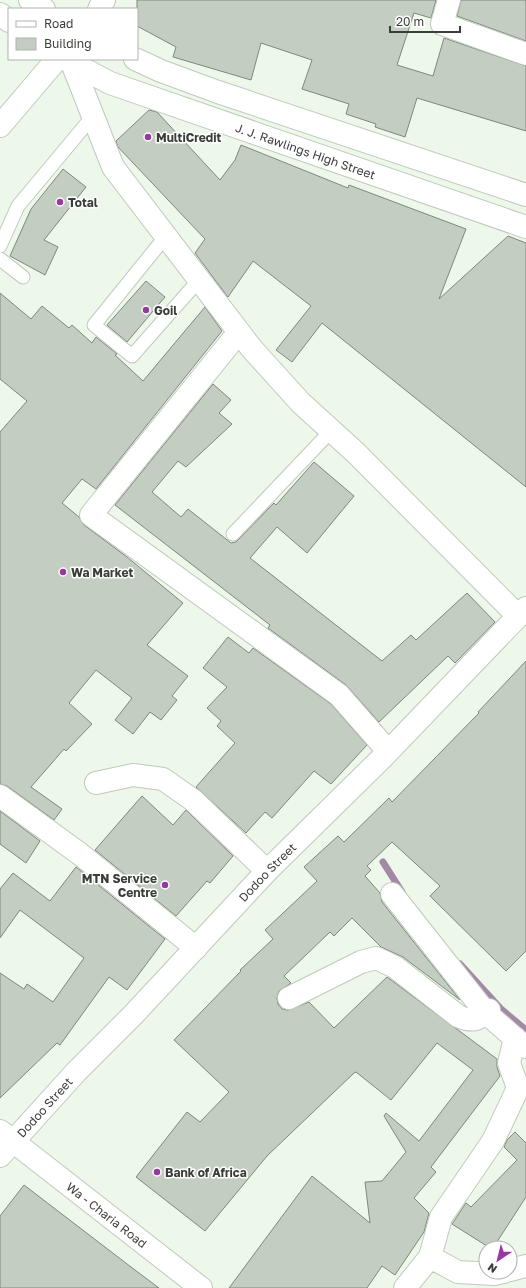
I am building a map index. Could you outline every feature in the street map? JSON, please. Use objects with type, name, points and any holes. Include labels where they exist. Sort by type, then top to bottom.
[{"type":"street","points":[[30,0],[42,8]]},
{"type":"street","points":[[449,0],[442,24],[526,54]]},
{"type":"street","points":[[0,14],[8,20]]},
{"type":"street","points":[[0,126],[65,60],[93,116],[113,167],[252,349],[301,404],[356,453],[522,612]]},
{"type":"street","name":"J. J. Rawlings High Street","points":[[65,60],[110,83],[526,227]]},
{"type":"street","points":[[137,60],[161,71],[218,92],[526,194]]},
{"type":"street","points":[[239,332],[91,515],[339,695],[388,751]]},
{"type":"street","name":"Dodoo Street","points":[[4,1143],[133,1015],[267,871],[388,751],[522,612]]},
{"type":"street","points":[[96,783],[133,775],[163,779],[193,800],[267,871]]},
{"type":"street","points":[[0,796],[80,854],[196,948]]},
{"type":"street","points":[[392,894],[487,1012],[520,1043],[510,1063],[518,1088],[493,1141],[441,1217],[430,1257],[405,1288]]},
{"type":"street","points":[[289,998],[361,962],[376,958],[395,967],[458,1016],[469,1021],[479,1019],[487,1012]]},
{"type":"street","name":"Wa - Charia Road","points":[[4,1143],[201,1288]]},
{"type":"street","points":[[430,1257],[458,1272],[478,1273]]},
{"type":"lane","points":[[0,246],[18,206],[93,116]]},
{"type":"lane","points":[[166,236],[94,325],[132,356],[199,280]]},
{"type":"lane","points":[[0,259],[23,276]]},
{"type":"lane","points":[[233,534],[331,431]]},
{"type":"building","points":[[137,0],[436,0],[431,18],[414,13],[397,65],[433,76],[444,38],[526,66],[526,131],[417,98],[405,137],[375,127],[376,124],[346,114],[349,104],[302,89],[312,60],[261,43],[251,80],[173,57],[176,47],[138,27]]},
{"type":"building","points":[[461,0],[526,0],[526,41],[457,16]]},
{"type":"building","points":[[149,110],[157,112],[220,180],[235,160],[241,145],[348,188],[349,185],[466,229],[439,299],[508,236],[526,243],[526,487],[322,323],[292,362],[276,350],[311,306],[253,261],[228,297],[227,296],[195,253],[205,239],[118,147],[116,141]]},
{"type":"building","points":[[63,169],[86,187],[44,240],[58,247],[45,275],[10,256],[31,209]]},
{"type":"building","points":[[146,281],[165,297],[127,342],[107,325]]},
{"type":"building","name":"Wa Market","points":[[0,293],[31,319],[42,306],[69,328],[72,325],[92,343],[96,337],[117,354],[115,355],[143,381],[205,307],[222,331],[96,489],[82,479],[62,503],[79,517],[84,525],[127,557],[183,603],[147,645],[188,676],[172,696],[177,700],[161,720],[150,712],[133,734],[115,720],[132,698],[96,670],[69,703],[92,724],[66,751],[64,749],[31,787],[62,809],[54,820],[7,786],[0,784],[0,432],[27,401],[0,379]]},
{"type":"building","points":[[213,384],[231,400],[219,413],[232,424],[186,467],[178,461],[152,492],[181,517],[188,509],[231,543],[236,542],[274,503],[276,505],[314,462],[354,496],[307,553],[277,527],[250,558],[382,661],[411,635],[416,640],[467,593],[495,622],[455,663],[448,656],[379,722],[346,685],[268,628],[270,625],[115,505]]},
{"type":"building","points":[[228,637],[249,653],[253,648],[331,704],[367,745],[331,784],[314,771],[272,818],[265,812],[246,833],[196,787],[235,743],[217,726],[221,721],[207,708],[227,687],[203,668]]},
{"type":"building","points":[[526,661],[526,951],[506,971],[430,896],[440,886],[392,842],[367,866],[371,870],[365,876],[380,893],[382,902],[460,1000],[403,957],[381,947],[352,918],[334,936],[330,932],[284,976],[291,983],[279,991],[277,998],[278,1004],[282,1009],[288,1010],[309,1002],[334,1028],[387,977],[497,1059],[497,1067],[500,1076],[431,1167],[436,1172],[414,1198],[429,1213],[424,1232],[395,1275],[382,1266],[367,1288],[229,1288],[312,1176],[370,1223],[365,1182],[382,1181],[406,1152],[384,1116],[386,1113],[419,1141],[473,1070],[437,1043],[391,1100],[356,1072],[354,1073],[267,1156],[205,1231],[136,1177],[187,1112],[200,1122],[229,1092],[174,1040],[241,971],[240,970],[273,939],[265,930],[317,881],[304,867],[338,836],[344,842],[389,798],[392,802],[479,713],[478,712]]},
{"type":"building","points":[[142,796],[173,825],[186,810],[233,856],[210,883],[207,881],[176,916],[95,850]]},
{"type":"building","points":[[0,811],[40,841],[26,863],[0,844]]},
{"type":"building","points":[[76,867],[165,939],[127,990],[109,977],[60,1045],[57,1043],[0,1098],[0,973],[24,989],[27,984],[53,1002],[84,958],[20,910],[0,938],[0,889],[13,873],[50,901]]},
{"type":"building","points":[[515,1132],[526,1143],[526,1197],[498,1240],[478,1240],[452,1224],[466,1203],[471,1207],[517,1160],[504,1147],[507,1140]]},
{"type":"building","points":[[24,1185],[159,1288],[0,1288],[0,1216]]},
{"type":"waterway","points":[[383,862],[402,892]]},
{"type":"waterway","points":[[460,964],[502,1010],[526,1030]]},
{"type":"place","name":"MultiCredit","points":[[148,137]]},
{"type":"place","name":"Total","points":[[60,202]]},
{"type":"place","name":"Goil","points":[[146,310]]},
{"type":"place","name":"Wa Market","points":[[63,572]]},
{"type":"place","name":"MTN Service Centre","points":[[165,885]]},
{"type":"place","name":"Bank of Africa","points":[[157,1172]]}]
